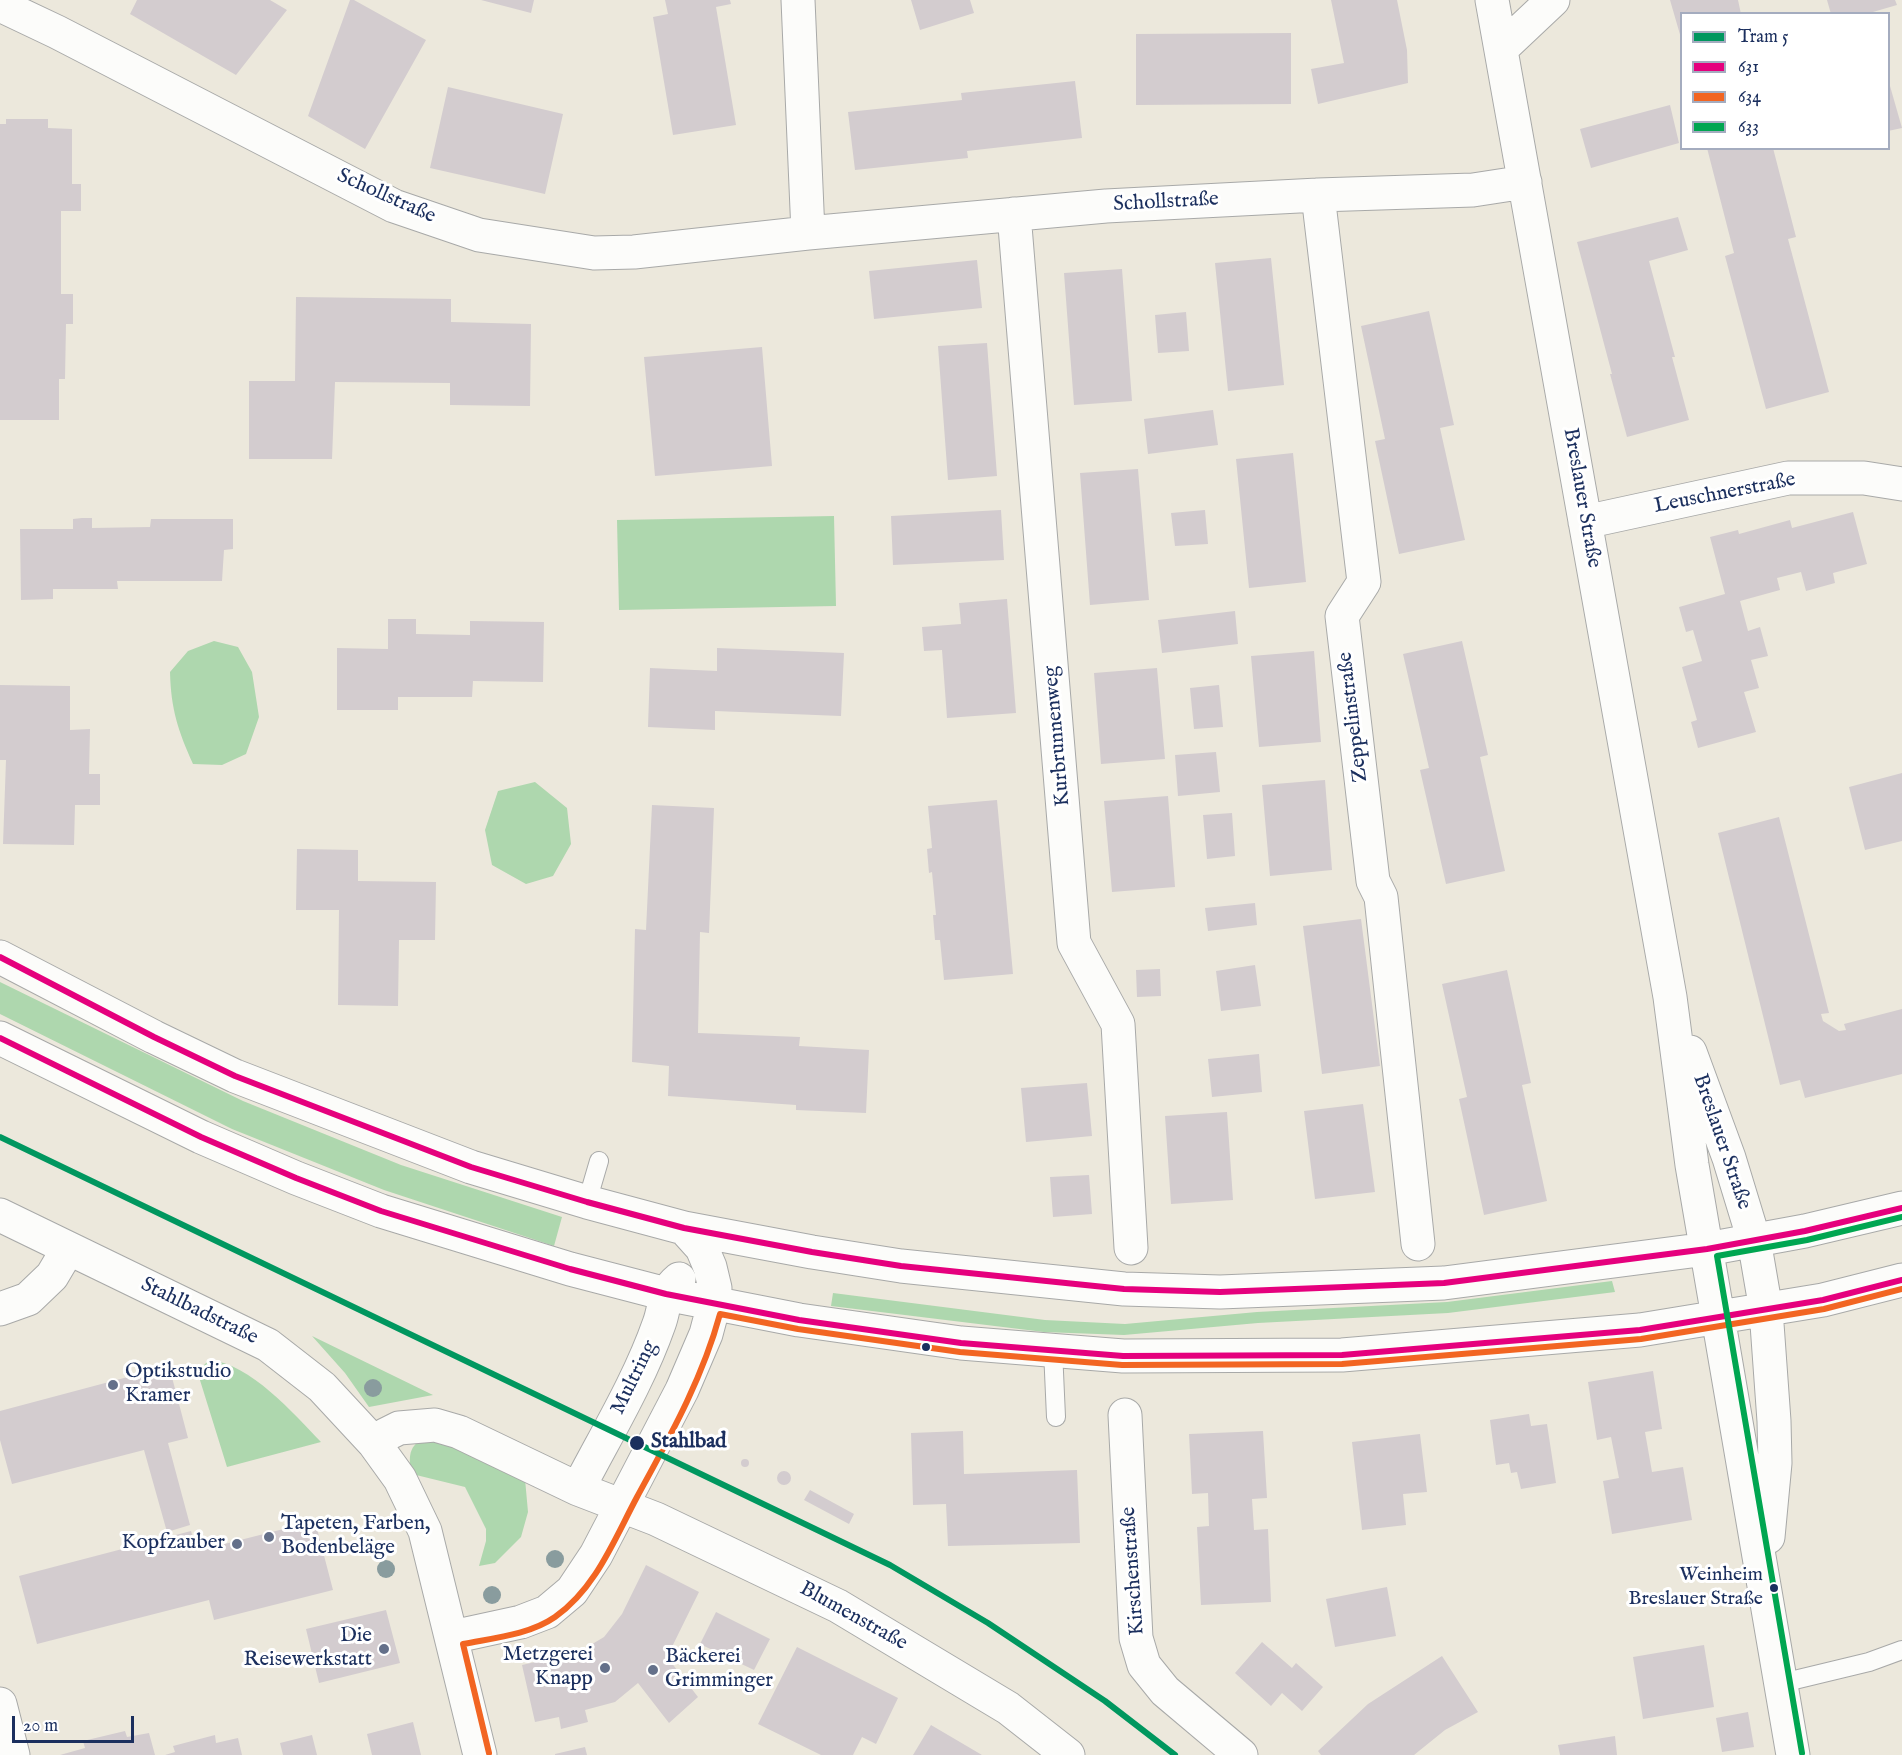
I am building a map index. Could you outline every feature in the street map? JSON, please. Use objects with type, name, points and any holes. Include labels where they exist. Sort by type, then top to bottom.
[{"type":"street","points":[[798,0],[808,233]]},
{"type":"street","name":"Breslauer Straße","points":[[1492,0],[1670,997],[1692,1165],[1793,1755]]},
{"type":"street","points":[[1501,49],[1553,0]]},
{"type":"street","name":"Schollstraße","points":[[0,5],[57,32],[394,206],[479,235],[594,253],[634,252],[808,233],[1106,206],[1473,190],[1525,182]]},
{"type":"street","name":"Zeppelinstraße","points":[[1318,195],[1364,582],[1342,616],[1373,881],[1381,897],[1418,1244]]},
{"type":"street","name":"Kurbrunnenweg","points":[[1014,214],[1074,943],[1118,1024],[1131,1248]]},
{"type":"street","name":"Leuschnerstraße","points":[[1585,522],[1788,478],[1864,478],[1902,484]]},
{"type":"street","points":[[0,957],[235,1076],[471,1167],[684,1228],[901,1266],[1124,1289],[1220,1292],[1444,1283],[1707,1249],[1805,1232],[1902,1208]]},
{"type":"street","name":"Breslauer Straße","points":[[1670,997],[1729,1158],[1754,1240],[1767,1310],[1775,1463],[1764,1577]]},
{"type":"street","points":[[0,1038],[201,1137],[370,1207],[570,1269],[666,1294],[798,1320],[962,1343],[1123,1356],[1342,1355],[1613,1333],[1823,1300],[1902,1280]]},
{"type":"street","name":"Stahlbadstraße","points":[[0,1215],[268,1346],[322,1387],[374,1443],[400,1479],[425,1531],[480,1755]]},
{"type":"street","points":[[452,1637],[521,1622],[547,1612],[572,1592],[597,1555],[693,1369],[714,1304],[715,1288],[710,1267],[702,1248],[684,1228]]},
{"type":"street","points":[[0,1309],[28,1299],[52,1276],[68,1249]]},
{"type":"street","points":[[666,1294],[670,1287],[679,1280],[710,1267],[735,1261],[812,1252]]},
{"type":"street","name":"Multring","points":[[578,1489],[647,1356],[662,1316],[666,1294]]},
{"type":"street","name":"Kirschenstraße","points":[[1125,1415],[1136,1638],[1144,1665],[1164,1691],[1241,1755]]},
{"type":"street","name":"Blumenstraße","points":[[374,1443],[399,1428],[435,1425],[459,1432],[578,1489],[656,1519],[838,1606],[1008,1708],[1068,1755]]},
{"type":"street","points":[[0,1704],[13,1755]]},
{"type":"lane","points":[[587,1202],[599,1161]]},
{"type":"lane","points":[[1053,1350],[1056,1417]]},
{"type":"lane","points":[[1782,1683],[1869,1662],[1902,1650]]},
{"type":"green space","points":[[834,516],[836,606],[619,610],[617,520]]},
{"type":"green space","points":[[214,641],[238,647],[252,672],[259,717],[246,754],[222,765],[193,764],[176,720],[170,672],[188,651]]},
{"type":"green space","points":[[535,782],[567,808],[571,844],[553,876],[526,884],[492,865],[485,830],[498,791]]},
{"type":"green space","points":[[0,982],[243,1101],[401,1165],[562,1217],[554,1246],[384,1190],[232,1129],[0,1014]]},
{"type":"green space","points":[[1612,1281],[1615,1292],[1448,1313],[1258,1323],[1124,1335],[1044,1332],[831,1306],[833,1293],[1045,1320],[1125,1324],[1257,1312],[1447,1302]]},
{"type":"green space","points":[[312,1336],[433,1395],[369,1407],[345,1373]]},
{"type":"green space","points":[[209,1360],[224,1363],[255,1380],[285,1405],[321,1442],[227,1467],[199,1377],[202,1367]]},
{"type":"green space","points":[[430,1436],[525,1479],[528,1512],[521,1537],[495,1563],[479,1566],[486,1541],[486,1529],[465,1487],[412,1474],[410,1455],[412,1450],[418,1442]]},
{"type":"building","points":[[137,0],[270,0],[287,10],[236,75],[130,14]]},
{"type":"building","points":[[350,0],[354,0],[426,40],[365,149],[308,116]]},
{"type":"building","points":[[481,0],[534,0],[531,13]]},
{"type":"building","points":[[665,0],[730,0],[731,4],[716,7],[736,125],[673,135],[653,17],[668,14]]},
{"type":"building","points":[[911,0],[970,0],[974,13],[920,30]]},
{"type":"building","points":[[1331,0],[1397,0],[1407,50],[1408,83],[1318,104],[1311,69],[1344,63]]},
{"type":"building","points":[[1670,0],[1738,0],[1741,12],[1680,12],[1680,35]]},
{"type":"building","points":[[1827,0],[1895,0],[1897,5],[1873,12],[1830,12]]},
{"type":"building","points":[[1291,33],[1291,104],[1136,105],[1136,34]]},
{"type":"building","points":[[1075,81],[1082,138],[967,151],[968,158],[855,170],[848,112],[962,100],[961,93]]},
{"type":"building","points":[[1890,86],[1902,128],[1890,131]]},
{"type":"building","points":[[448,87],[563,114],[545,194],[430,168]]},
{"type":"building","points":[[1670,105],[1679,143],[1591,168],[1580,129]]},
{"type":"building","points":[[6,119],[48,119],[48,128],[72,129],[72,184],[81,184],[81,211],[61,211],[61,294],[73,294],[73,324],[66,324],[65,379],[59,379],[59,420],[0,420],[0,124],[6,124]]},
{"type":"building","points":[[1708,150],[1774,150],[1796,237],[1788,239],[1829,392],[1766,409],[1725,256],[1734,253]]},
{"type":"building","points":[[1678,217],[1688,250],[1649,261],[1689,420],[1627,437],[1577,242]]},
{"type":"building","points":[[1271,258],[1284,385],[1228,391],[1215,263]]},
{"type":"building","points":[[977,260],[982,308],[874,319],[869,271]]},
{"type":"building","points":[[1122,269],[1132,401],[1074,405],[1064,273]]},
{"type":"building","points":[[296,297],[451,299],[451,322],[531,324],[530,406],[450,405],[450,383],[335,382],[332,459],[249,459],[249,381],[295,381]]},
{"type":"building","points":[[1429,311],[1454,425],[1440,428],[1465,540],[1399,554],[1375,441],[1385,439],[1361,326]]},
{"type":"building","points":[[1186,312],[1189,351],[1158,353],[1155,315]]},
{"type":"building","points":[[987,343],[997,476],[948,480],[938,346]]},
{"type":"building","points":[[762,347],[772,466],[655,476],[644,357]]},
{"type":"building","points":[[1213,410],[1218,445],[1148,454],[1144,419]]},
{"type":"building","points":[[1293,453],[1306,582],[1249,588],[1236,459]]},
{"type":"building","points":[[1138,469],[1149,600],[1090,605],[1080,473]]},
{"type":"building","points":[[1001,510],[1004,560],[893,565],[891,516]]},
{"type":"building","points":[[1205,510],[1208,544],[1175,546],[1171,513]]},
{"type":"building","points":[[1853,512],[1867,564],[1833,573],[1835,583],[1806,591],[1801,572],[1777,578],[1780,590],[1740,601],[1748,631],[1760,627],[1768,656],[1751,660],[1759,688],[1744,692],[1756,732],[1698,748],[1691,722],[1697,720],[1682,667],[1702,661],[1693,630],[1686,632],[1679,607],[1725,594],[1710,537],[1738,530],[1739,534],[1790,520],[1792,528]]},
{"type":"building","points":[[92,518],[92,528],[150,527],[151,519],[233,519],[233,549],[224,550],[222,581],[117,581],[118,589],[53,589],[53,599],[21,600],[20,529],[73,529],[73,519]]},
{"type":"building","points":[[1007,599],[1016,713],[947,718],[942,650],[924,651],[922,627],[961,624],[959,603]]},
{"type":"building","points":[[1235,611],[1238,644],[1162,653],[1158,620]]},
{"type":"building","points":[[388,619],[416,619],[416,634],[470,635],[470,621],[544,622],[543,682],[473,681],[472,697],[398,697],[398,710],[337,710],[337,648],[388,649]]},
{"type":"building","points":[[1462,641],[1488,755],[1480,757],[1505,871],[1446,884],[1420,770],[1429,768],[1403,654]]},
{"type":"building","points":[[717,648],[844,653],[841,716],[715,711],[715,730],[648,727],[650,668],[717,671]]},
{"type":"building","points":[[1314,651],[1321,742],[1259,747],[1251,656]]},
{"type":"building","points":[[1157,668],[1165,759],[1101,764],[1094,673]]},
{"type":"building","points":[[0,685],[70,686],[70,730],[90,729],[89,774],[100,774],[100,805],[75,805],[74,845],[3,844],[6,760],[0,760]]},
{"type":"building","points":[[1219,685],[1223,727],[1194,729],[1190,688]]},
{"type":"building","points":[[1216,752],[1220,792],[1178,796],[1175,755]]},
{"type":"building","points":[[1902,773],[1902,841],[1865,850],[1849,787]]},
{"type":"building","points":[[1325,780],[1332,870],[1270,876],[1262,785]]},
{"type":"building","points":[[1168,796],[1175,887],[1112,892],[1104,801]]},
{"type":"building","points":[[997,800],[1013,974],[944,980],[940,940],[935,940],[933,915],[936,915],[932,872],[929,873],[927,849],[932,848],[928,806]]},
{"type":"building","points":[[652,805],[714,808],[709,933],[700,932],[698,1033],[800,1037],[799,1046],[869,1050],[866,1113],[796,1110],[796,1105],[668,1096],[669,1066],[632,1062],[635,929],[646,930]]},
{"type":"building","points":[[1232,813],[1235,856],[1207,859],[1203,815]]},
{"type":"building","points":[[1779,817],[1829,1013],[1821,1014],[1823,1021],[1839,1031],[1846,1030],[1844,1024],[1902,1009],[1902,1074],[1805,1098],[1800,1080],[1780,1085],[1718,833]]},
{"type":"building","points":[[297,849],[358,850],[358,881],[436,882],[435,940],[399,940],[398,1006],[338,1005],[339,910],[296,910]]},
{"type":"building","points":[[1255,903],[1257,925],[1208,931],[1205,908]]},
{"type":"building","points":[[1361,919],[1380,1066],[1322,1074],[1303,926]]},
{"type":"building","points":[[1255,965],[1261,1006],[1221,1011],[1216,971]]},
{"type":"building","points":[[1160,969],[1161,996],[1137,997],[1136,970]]},
{"type":"building","points":[[1507,970],[1531,1083],[1522,1085],[1547,1201],[1484,1215],[1459,1099],[1467,1097],[1442,984]]},
{"type":"building","points":[[1259,1054],[1262,1092],[1212,1097],[1208,1059]]},
{"type":"building","points":[[1087,1083],[1092,1136],[1026,1142],[1021,1088]]},
{"type":"building","points":[[1363,1104],[1375,1192],[1315,1199],[1304,1111]]},
{"type":"building","points":[[1227,1112],[1233,1200],[1171,1204],[1165,1116]]},
{"type":"building","points":[[1089,1175],[1092,1214],[1053,1217],[1050,1177]]},
{"type":"building","points":[[169,1366],[188,1438],[168,1443],[190,1525],[167,1532],[144,1450],[12,1484],[0,1440],[0,1411]]},
{"type":"building","points":[[1653,1371],[1662,1429],[1645,1432],[1652,1472],[1683,1467],[1692,1520],[1612,1534],[1603,1481],[1619,1478],[1611,1437],[1597,1440],[1588,1382]]},
{"type":"building","points":[[1529,1414],[1531,1426],[1547,1424],[1556,1483],[1521,1489],[1517,1472],[1511,1473],[1509,1463],[1496,1465],[1490,1420]]},
{"type":"building","points":[[963,1431],[964,1474],[1077,1470],[1080,1543],[948,1546],[946,1504],[913,1505],[911,1433]]},
{"type":"building","points":[[1263,1431],[1267,1498],[1252,1499],[1254,1530],[1268,1529],[1271,1602],[1201,1605],[1197,1527],[1209,1526],[1208,1493],[1192,1494],[1189,1434]]},
{"type":"building","points":[[1420,1434],[1427,1492],[1403,1494],[1406,1525],[1362,1530],[1352,1442]]},
{"type":"building","points":[[745,1459],[749,1463],[745,1467],[741,1463]]},
{"type":"building","points":[[784,1471],[789,1473],[791,1478],[789,1483],[784,1485],[779,1483],[777,1478],[779,1473]]},
{"type":"building","points":[[810,1490],[854,1514],[849,1524],[804,1500]]},
{"type":"building","points":[[315,1521],[333,1590],[214,1620],[209,1600],[37,1644],[19,1576],[191,1531],[197,1551]]},
{"type":"building","points":[[646,1565],[699,1592],[667,1657],[698,1697],[669,1723],[638,1683],[615,1702],[585,1710],[588,1722],[561,1729],[559,1717],[535,1722],[522,1665],[579,1652],[604,1637],[622,1614]]},
{"type":"building","points":[[1387,1587],[1396,1636],[1335,1647],[1326,1599]]},
{"type":"building","points":[[386,1610],[400,1663],[319,1683],[306,1629]]},
{"type":"building","points":[[716,1612],[770,1639],[754,1670],[700,1644]]},
{"type":"building","points":[[1262,1642],[1292,1668],[1296,1663],[1323,1687],[1302,1711],[1282,1693],[1271,1706],[1235,1673]]},
{"type":"building","points":[[1704,1645],[1714,1707],[1643,1719],[1633,1657]]},
{"type":"building","points":[[797,1647],[898,1698],[876,1744],[862,1737],[853,1755],[821,1755],[758,1724]]},
{"type":"building","points":[[1442,1656],[1478,1712],[1445,1730],[1414,1755],[1321,1755],[1318,1751],[1368,1704]]},
{"type":"building","points":[[1748,1712],[1754,1747],[1722,1752],[1716,1718]]},
{"type":"building","points":[[413,1722],[421,1755],[372,1755],[367,1734]]},
{"type":"building","points":[[931,1725],[982,1755],[913,1755]]},
{"type":"building","points":[[125,1731],[127,1737],[149,1733],[155,1755],[60,1755],[85,1748],[83,1741]]},
{"type":"building","points":[[215,1735],[216,1743],[238,1738],[242,1755],[165,1755],[175,1752],[173,1746]]},
{"type":"building","points":[[312,1735],[317,1755],[283,1755],[280,1743]]},
{"type":"building","points":[[1615,1736],[1617,1755],[1560,1755],[1558,1745]]},
{"type":"building","points":[[585,1747],[587,1755],[555,1755],[555,1754]]},
{"type":"tram line","name":"5","points":[[0,1137],[890,1565],[988,1623],[1105,1701],[1175,1755]]},
{"type":"transit line","name":"631","points":[[0,957],[235,1076],[471,1167],[684,1228],[901,1266],[1124,1289],[1220,1292],[1444,1283],[1707,1249],[1805,1231],[1902,1208]]},
{"type":"transit line","name":"631","points":[[0,1038],[201,1137],[381,1211],[570,1269],[666,1294],[799,1320],[961,1343],[1123,1356],[1342,1355],[1640,1330],[1823,1300],[1902,1280]]},
{"type":"transit line","name":"633","points":[[1802,1753],[1717,1256],[1807,1240],[1902,1217]]},
{"type":"transit line","name":"634","points":[[489,1753],[463,1644],[511,1635],[545,1623],[569,1605],[593,1578],[673,1431],[704,1362],[720,1314],[798,1329],[960,1352],[1122,1365],[1342,1364],[1641,1339],[1824,1309],[1902,1289]]},
{"type":"place","name":"Optikstudio Kramer","points":[[113,1385]]},
{"type":"place","name":"Stahlbad","points":[[637,1443]]},
{"type":"place","name":"Tapeten, Farben, Bodenbeläge","points":[[269,1537]]},
{"type":"place","name":"Kopfzauber","points":[[237,1544]]},
{"type":"place","name":"Weinheim Breslauer Straße","points":[[1774,1588]]},
{"type":"place","name":"Die Reisewerkstatt","points":[[384,1649]]},
{"type":"place","name":"Metzgerei Knapp","points":[[605,1668]]},
{"type":"place","name":"Bäckerei Grimminger","points":[[653,1670]]}]
